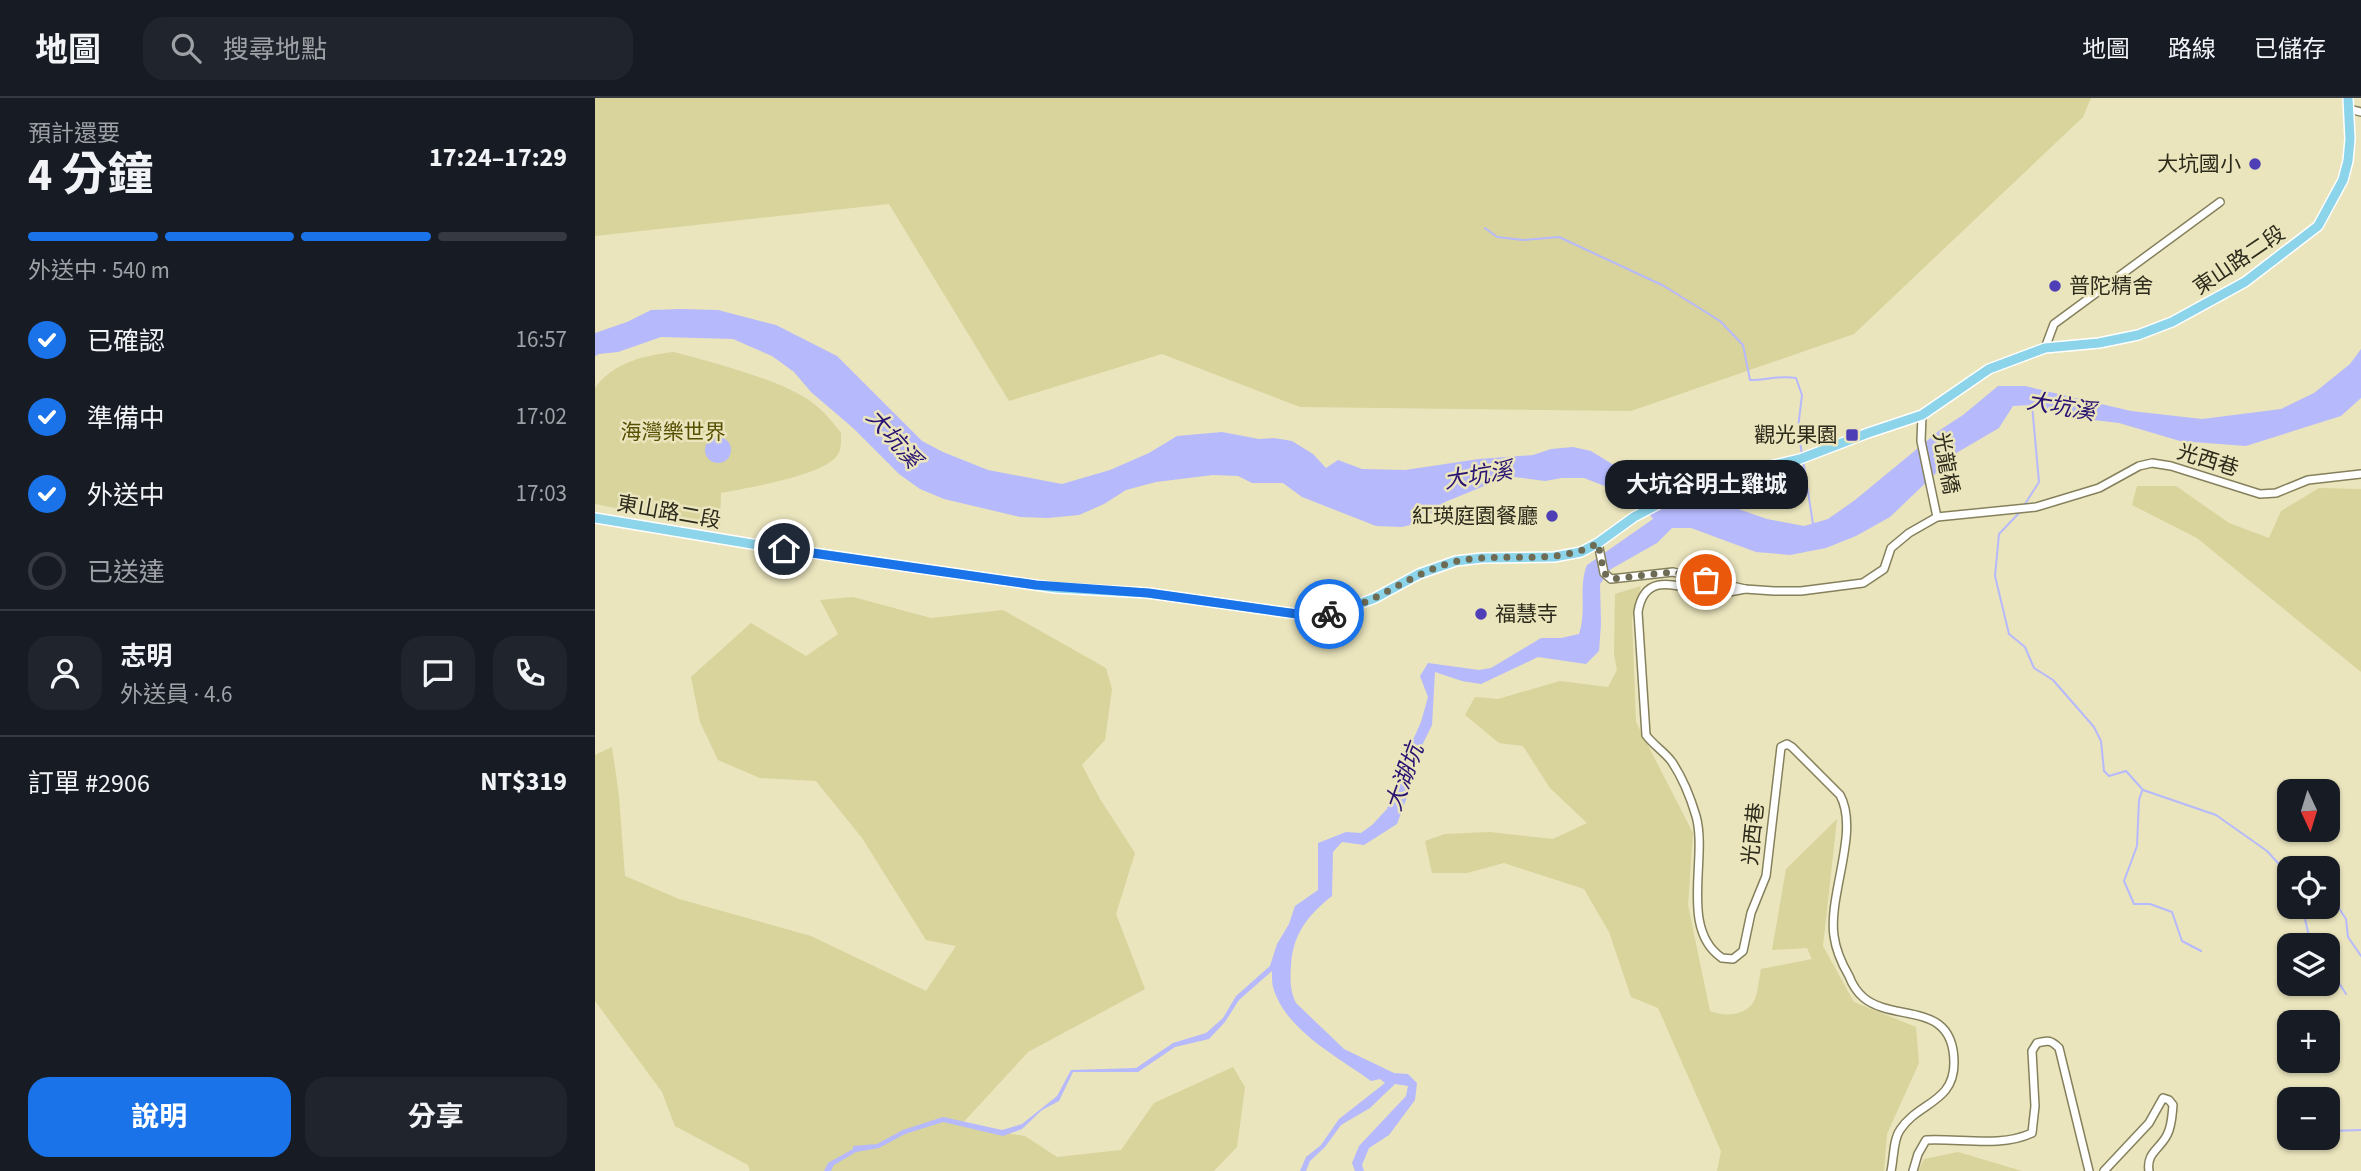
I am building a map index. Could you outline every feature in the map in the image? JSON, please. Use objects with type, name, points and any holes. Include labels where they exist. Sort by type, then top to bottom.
[{"type":"main road","name":"東山路二段","points":[[595,518],[758,545],[1056,588],[1148,593],[1317,616],[1353,608],[1419,574],[1456,561],[1554,557],[1581,552],[1634,517],[1700,482],[1800,459],[1921,415],[1989,369],[2045,348],[2125,338],[2172,322],[2222,297],[2318,226],[2343,180],[2348,161],[2349,98]]},
{"type":"street","points":[[2349,109],[2361,112]]},
{"type":"street","points":[[2045,348],[2054,324],[2220,202]]},
{"type":"street","name":"光龍橋","points":[[1921,415],[1921,442],[1937,517]]},
{"type":"street","name":"光西巷","points":[[1891,1171],[1897,1133],[1910,1118],[1945,1091],[1953,1080],[1954,1060],[1947,1032],[1939,1024],[1916,1014],[1879,1006],[1863,997],[1851,981],[1840,960],[1834,928],[1846,838],[1845,804],[1840,794],[1787,744],[1781,747],[1766,876],[1751,913],[1743,951],[1733,959],[1722,958],[1705,938],[1696,899],[1701,842],[1696,815],[1671,760],[1646,736],[1638,612],[1640,602],[1654,586],[1667,583],[1710,593],[1745,589],[1801,591],[1863,583],[1884,569],[1891,548],[1909,533],[1937,517],[2010,512],[2036,507],[2099,488],[2139,466],[2152,463],[2171,466],[2260,494],[2276,493],[2308,480],[2361,474]]},
{"type":"street","name":"光西巷","points":[[1598,543],[1604,573],[1611,579],[1672,572],[1745,589]]},
{"type":"street","points":[[1913,1171],[1926,1140],[1998,1141],[2032,1133],[2035,1106],[2032,1051],[2033,1046],[2048,1040],[2053,1041],[2059,1048],[2089,1171]]},
{"type":"street","points":[[2104,1171],[2149,1123],[2163,1098],[2173,1105],[2171,1121],[2167,1136],[2150,1155],[2149,1171]]},
{"type":"green space","points":[[595,98],[2091,98],[2083,117],[1854,334],[1631,411],[1300,407],[1162,354],[1009,401],[889,204],[595,236]]},
{"type":"green space","name":"海灣樂世界","points":[[674,352],[750,374],[806,398],[822,411],[841,433],[839,453],[826,464],[798,476],[721,493],[720,529],[595,504],[595,388],[602,379],[620,366],[652,355]]},
{"type":"green space","points":[[2137,486],[2176,486],[2229,523],[2269,538],[2281,511],[2319,488],[2361,489],[2361,672],[2197,538],[2132,505]]},
{"type":"green space","points":[[1641,586],[1632,619],[1636,722],[1693,833],[1688,905],[1710,1011],[1727,1014],[1744,1011],[1755,1000],[1761,969],[1812,959],[1807,948],[1772,950],[1786,869],[1837,819],[1823,946],[1854,1002],[1916,1027],[1919,1063],[1887,1134],[1884,1171],[1717,1171],[1721,1151],[1658,1008],[1631,997],[1609,932],[1584,889],[1504,863],[1467,873],[1432,873],[1425,841],[1445,834],[1489,832],[1553,839],[1587,823],[1550,788],[1523,746],[1499,743],[1465,715],[1475,697],[1498,699],[1560,681],[1608,687],[1617,670],[1614,654],[1615,594]]},
{"type":"green space","points":[[853,597],[931,618],[1003,610],[1106,668],[1112,689],[1105,740],[1082,765],[1100,799],[1135,853],[1116,914],[1145,989],[1028,1052],[960,1126],[1025,1136],[1057,1157],[1121,1150],[1154,1103],[1233,1067],[1245,1087],[1237,1147],[1214,1171],[750,1171],[748,1165],[675,1126],[662,1092],[595,1001],[595,755],[612,747],[625,876],[679,899],[811,936],[926,991],[956,946],[926,940],[862,838],[816,781],[760,778],[718,760],[700,722],[691,677],[751,623],[806,656],[838,634],[820,600]]},
{"type":"green space","points":[[1958,1152],[2022,1171],[1918,1171],[1924,1159]]},
{"type":"water","points":[[651,310],[718,310],[776,325],[837,356],[922,441],[988,470],[1062,484],[1110,470],[1149,453],[1177,436],[1222,432],[1259,439],[1292,441],[1313,454],[1326,468],[1338,460],[1362,469],[1405,470],[1479,459],[1533,455],[1551,449],[1573,447],[1591,451],[1612,464],[1636,467],[1669,491],[1690,501],[1718,502],[1767,519],[1804,526],[1828,519],[1855,500],[1998,386],[2025,386],[2131,411],[2202,419],[2281,409],[2314,393],[2350,364],[2361,349],[2361,398],[2341,416],[2246,446],[2180,441],[2119,423],[2031,405],[2013,406],[1999,428],[1958,452],[1890,517],[1856,536],[1826,548],[1790,555],[1756,552],[1691,528],[1672,528],[1657,543],[1611,569],[1600,584],[1599,651],[1586,664],[1538,657],[1481,684],[1435,672],[1432,725],[1415,760],[1407,797],[1397,824],[1364,845],[1342,842],[1333,852],[1332,896],[1303,926],[1292,954],[1291,985],[1296,1003],[1344,1049],[1394,1073],[1408,1074],[1417,1083],[1415,1100],[1389,1135],[1369,1148],[1362,1165],[1364,1171],[1355,1171],[1352,1163],[1359,1146],[1406,1096],[1408,1086],[1395,1084],[1370,1108],[1341,1125],[1325,1147],[1310,1161],[1306,1171],[1300,1171],[1306,1157],[1321,1145],[1339,1119],[1385,1083],[1380,1079],[1371,1081],[1301,1029],[1279,1002],[1273,987],[1272,971],[1239,1000],[1225,1022],[1209,1039],[1175,1047],[1138,1072],[1073,1072],[1059,1101],[1042,1110],[1022,1129],[1003,1136],[943,1122],[905,1134],[879,1148],[856,1152],[834,1165],[831,1171],[824,1171],[828,1163],[853,1149],[853,1146],[877,1144],[903,1130],[943,1117],[1002,1130],[1022,1124],[1057,1096],[1071,1070],[1136,1068],[1173,1043],[1206,1033],[1223,1018],[1236,996],[1270,966],[1295,906],[1318,890],[1318,843],[1346,832],[1361,833],[1387,809],[1403,762],[1421,722],[1428,697],[1420,676],[1428,663],[1479,670],[1491,668],[1541,638],[1579,634],[1587,565],[1653,519],[1638,499],[1584,478],[1545,481],[1514,477],[1445,502],[1418,523],[1402,527],[1376,526],[1302,497],[1283,483],[1252,483],[1238,476],[1213,475],[1156,482],[1126,490],[1079,515],[1020,517],[944,499],[920,489],[899,474],[853,428],[811,392],[794,372],[772,356],[733,339],[661,337],[618,352],[595,356],[595,333]]},
{"type":"water","points":[[718,437],[727,441],[731,450],[727,459],[718,463],[709,459],[705,450],[709,441]]},
{"type":"waterway","points":[[1485,228],[1497,237],[1523,240],[1559,237],[1664,286],[1720,321],[1743,345],[1750,380],[1796,378],[1802,395],[1798,428],[1802,455]]},
{"type":"waterway","name":"大坑溪","points":[[2025,504],[2039,482],[2032,405]]},
{"type":"waterway","points":[[1803,460],[1813,524]]},
{"type":"waterway","points":[[2020,512],[1999,534],[1995,576],[2009,634],[2025,647],[2034,668],[2053,680],[2094,727],[2101,741],[2104,771],[2109,776],[2126,771],[2143,790],[2216,815],[2267,851],[2277,862]]},
{"type":"waterway","points":[[2142,791],[2139,800],[2137,846],[2124,881],[2134,904],[2150,904],[2172,912],[2182,941],[2201,951]]},
{"type":"waterway","points":[[2340,910],[2346,919],[2348,937],[2361,956]]},
{"type":"waterway","points":[[2305,919],[2308,933]]},
{"type":"waterway","points":[[2340,985],[2346,994]]},
{"type":"waterway","points":[[2340,1131],[2361,1130]]},
{"type":"way so far","points":[[1329,614],[1353,608],[1419,574],[1456,561],[1554,557],[1581,552],[1598,543],[1604,573],[1611,579],[1672,572],[1706,580]]},
{"type":"place","name":"大坑國小","points":[[2255,164]]},
{"type":"place","name":"普陀精舍","points":[[2055,286]]},
{"type":"place","name":"觀光果園","points":[[1852,435]]},
{"type":"place","name":"紅瑛庭園餐廳","points":[[1552,516]]},
{"type":"place","name":"大坑谷明土雞城","points":[[1706,580]]},
{"type":"place","name":"福慧寺","points":[[1481,614]]},
{"type":"route","points":[[784,549],[1056,588],[1148,593],[1304,615],[1329,614]]},
{"type":"water label","name":"大湖坑","points":[[1404,777]]}]
